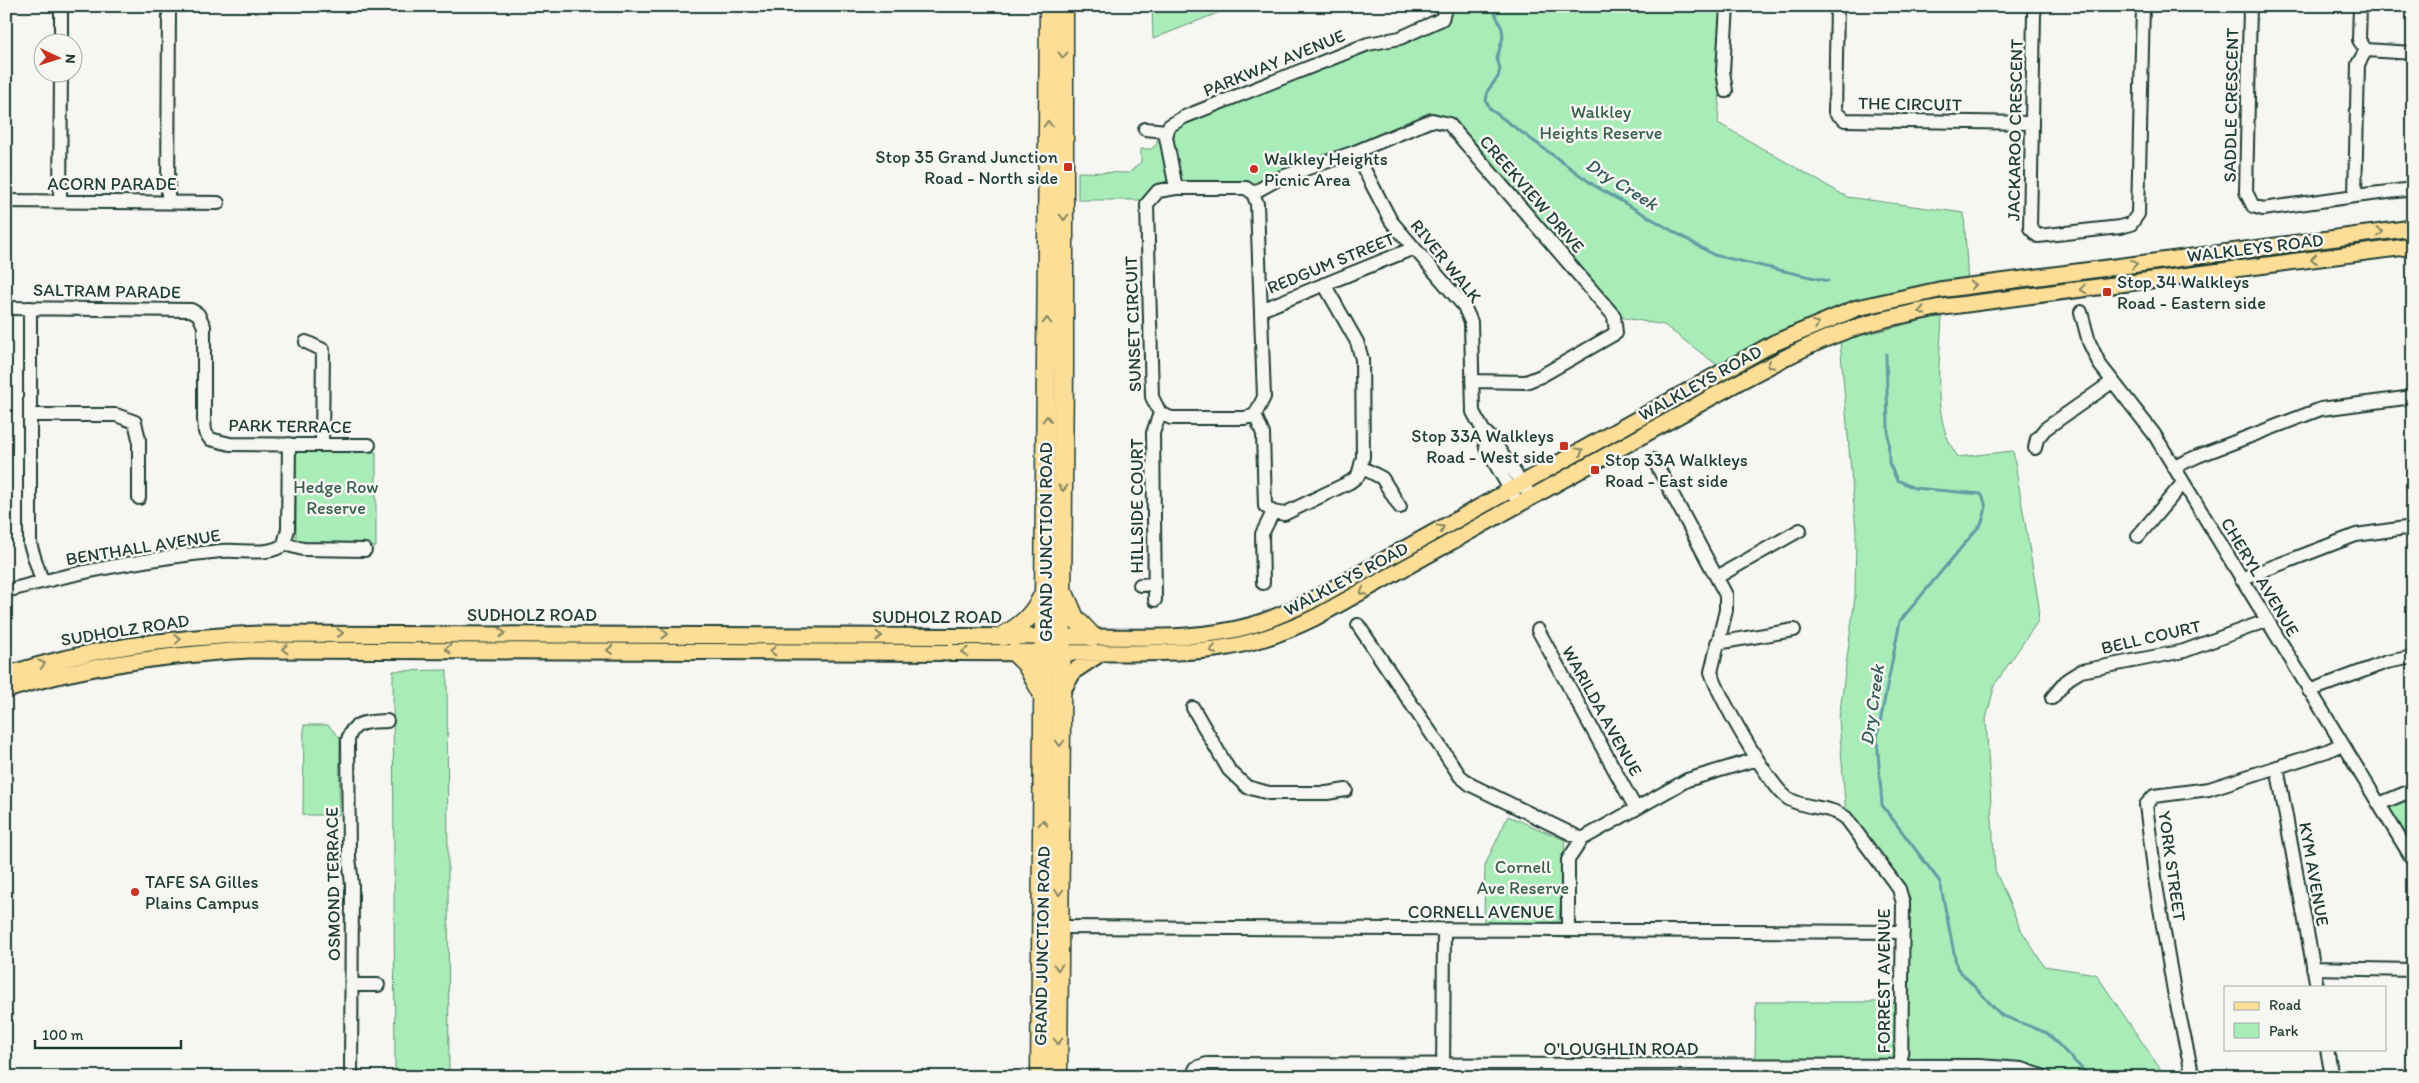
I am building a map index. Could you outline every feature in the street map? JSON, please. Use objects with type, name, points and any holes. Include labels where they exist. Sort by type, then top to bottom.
[{"type":"highway","name":"GRAND JUNCTION ROAD","points":[[1040,1077],[1050,927],[1054,589],[1049,6]]},
{"type":"highway","name":"GRAND JUNCTION ROAD","points":[[1054,589],[1064,369],[1064,6]]},
{"type":"highway","points":[[1002,636],[1028,619],[1054,589],[1097,645]]},
{"type":"highway","points":[[1014,652],[1052,696]]},
{"type":"highway","name":"GRAND JUNCTION ROAD","points":[[1050,927],[1058,1077]]},
{"type":"main road","name":"WALKLEYS ROAD","points":[[1097,645],[1234,630],[1266,620],[1309,602],[1774,343],[1857,308],[1940,290],[2413,228]]},
{"type":"main road","name":"WALKLEYS ROAD","points":[[1053,645],[1097,645],[1205,651],[1238,647],[1270,638],[1324,613],[1783,358],[1836,334],[1866,325],[1936,308],[2413,246]]},
{"type":"main road","name":"SUDHOLZ ROAD","points":[[6,675],[100,650],[173,639],[225,635],[466,633],[1002,636],[1053,645]]},
{"type":"main road","name":"SUDHOLZ ROAD","points":[[6,690],[69,673],[123,662],[161,656],[248,650],[1014,652],[1053,645]]},
{"type":"main road","points":[[1052,696],[1097,645]]},
{"type":"street","points":[[61,6],[61,32]]},
{"type":"street","points":[[168,202],[169,6]]},
{"type":"street","name":"PARKWAY AVENUE","points":[[1167,131],[1169,126],[1184,118],[1368,44],[1400,38],[1442,20],[1446,6]]},
{"type":"street","points":[[1726,91],[1722,70],[1727,6]]},
{"type":"street","name":"THE CIRCUIT","points":[[1837,6],[1835,112],[1845,120],[2032,123]]},
{"type":"street","name":"JACKAROO CRESCENT","points":[[2036,6],[2034,14],[2030,228],[2038,236],[2132,224],[2138,214],[2143,6]]},
{"type":"street","name":"SADDLE CRESCENT","points":[[2250,6],[2246,192],[2253,206],[2263,209],[2413,189]]},
{"type":"street","points":[[2360,6],[2359,40],[2366,50]]},
{"type":"street","points":[[2355,196],[2358,64],[2366,50]]},
{"type":"street","points":[[2366,50],[2413,54]]},
{"type":"street","points":[[60,82],[60,201]]},
{"type":"street","name":"CREEKVIEW DRIVE","points":[[1253,193],[1282,178],[1355,152],[1432,120],[1449,124],[1614,316],[1616,333],[1541,376],[1526,382],[1472,382]]},
{"type":"street","points":[[1145,130],[1167,131],[1167,145],[1176,188]]},
{"type":"street","name":"RIVER WALK","points":[[1355,152],[1390,222],[1464,306],[1471,322],[1473,412],[1483,430],[1491,438],[1516,487],[1526,501]]},
{"type":"street","name":"SUNSET CIRCUIT","points":[[1253,193],[1246,188],[1176,188],[1158,191],[1147,204],[1152,397],[1160,413],[1171,418],[1245,418],[1255,415]]},
{"type":"street","points":[[1253,193],[1257,204],[1264,397],[1255,415],[1263,434],[1265,506],[1273,512],[1284,514],[1350,482],[1358,476],[1361,467],[1363,457],[1361,349],[1324,284]]},
{"type":"street","name":"ACORN PARADE","points":[[6,201],[218,203]]},
{"type":"street","name":"REDGUM STREET","points":[[1261,310],[1414,248]]},
{"type":"street","name":"SALTRAM PARADE","points":[[6,308],[181,309],[191,310],[198,314],[204,326],[204,420],[205,432],[210,439]]},
{"type":"street","points":[[30,308],[30,544],[42,581]]},
{"type":"street","name":"CHERYL AVENUE","points":[[2081,312],[2094,354],[2112,382],[2146,423],[2184,483],[2266,622],[2413,860]]},
{"type":"street","points":[[306,342],[323,350],[322,444]]},
{"type":"street","points":[[2035,448],[2036,439],[2045,429],[2112,382]]},
{"type":"street","points":[[2174,468],[2198,456],[2321,409],[2413,397]]},
{"type":"street","name":"HILLSIDE COURT","points":[[1155,600],[1153,433],[1160,413]]},
{"type":"street","points":[[31,415],[116,415],[134,422],[139,439],[139,498]]},
{"type":"street","name":"PARK TERRACE","points":[[210,439],[230,444],[369,445]]},
{"type":"street","points":[[289,444],[288,529],[284,544],[303,549],[365,550]]},
{"type":"street","name":"FORREST AVENUE","points":[[1654,460],[1717,577],[1727,600],[1712,663],[1713,677],[1757,759],[1775,786],[1790,800],[1806,807],[1837,811],[1850,822],[1899,889],[1903,903],[1901,1067]]},
{"type":"street","points":[[1361,467],[1382,478],[1400,507]]},
{"type":"street","points":[[2138,536],[2184,483]]},
{"type":"street","points":[[1264,583],[1262,534],[1273,512]]},
{"type":"street","points":[[2241,579],[2356,536],[2413,527]]},
{"type":"street","points":[[1717,577],[1800,530]]},
{"type":"street","name":"BENTHALL AVENUE","points":[[6,591],[42,581],[154,560],[212,552],[271,550],[284,544]]},
{"type":"street","points":[[1140,584],[1155,584]]},
{"type":"street","name":"BELL COURT","points":[[2052,698],[2068,679],[2081,670],[2184,651],[2266,622]]},
{"type":"street","points":[[1358,625],[1460,776],[1472,785],[1582,839]]},
{"type":"street","name":"WARILDA AVENUE","points":[[1538,630],[1636,809]]},
{"type":"street","points":[[1717,643],[1794,630]]},
{"type":"street","points":[[2309,691],[2386,662],[2413,657]]},
{"type":"street","points":[[1194,708],[1229,770],[1247,787],[1269,793],[1327,793],[1346,790]]},
{"type":"street","name":"OSMOND TERRACE","points":[[351,1077],[352,985],[348,740],[350,731],[355,726],[364,722],[387,721]]},
{"type":"street","name":"YORK STREET","points":[[2193,1077],[2169,963],[2146,805],[2154,796],[2199,791],[2277,767],[2342,744]]},
{"type":"street","points":[[1568,930],[1568,860],[1582,839],[1687,780],[1757,759]]},
{"type":"street","name":"KYM AVENUE","points":[[2277,767],[2316,986]]},
{"type":"street","points":[[2379,804],[2413,790]]},
{"type":"street","name":"CORNELL AVENUE","points":[[1050,927],[1903,932]]},
{"type":"street","points":[[1443,1071],[1444,930]]},
{"type":"street","points":[[2313,968],[2413,970]]},
{"type":"street","points":[[352,985],[378,985]]},
{"type":"street","points":[[2327,1050],[2332,1077]]},
{"type":"street","name":"O'LOUGHLIN ROAD","points":[[1194,1072],[1207,1064],[1318,1071],[1837,1072],[1901,1067],[2011,1068],[2028,1070],[2044,1077]]},
{"type":"green space","points":[[1152,6],[1235,6],[1153,39]]},
{"type":"green space","name":"Walkley Heights Reserve","points":[[1446,6],[1725,6],[1718,123],[1847,197],[1964,213],[1968,286],[1842,314],[1725,371],[1664,325],[1614,316],[1449,124],[1432,120],[1253,193],[1186,183],[1178,178],[1172,151],[1173,131],[1181,124],[1441,20]]},
{"type":"green space","points":[[1160,134],[1170,179],[1148,191],[1146,200],[1078,200],[1078,172],[1129,173],[1141,162],[1141,149],[1151,149],[1157,144],[1157,136]]},
{"type":"green space","points":[[1942,317],[1939,390],[1943,425],[1949,442],[1958,457],[2013,451],[2039,606],[2038,621],[1995,684],[1986,719],[1995,870],[2020,928],[2044,966],[2096,974],[2161,1070],[2173,1077],[2044,1077],[2028,1070],[1901,1067],[1902,898],[1846,818],[1839,719],[1855,597],[1856,531],[1840,341],[1931,318]]},
{"type":"green space","name":"Hedge Row Reserve","points":[[296,452],[376,452],[376,547],[296,543]]},
{"type":"green space","points":[[447,670],[449,1077],[395,1077],[393,671]]},
{"type":"green space","points":[[304,725],[328,725],[340,738],[339,815],[303,815]]},
{"type":"green space","points":[[2413,790],[2413,860],[2379,804]]},
{"type":"green space","name":"Cornell Ave Reserve","points":[[1508,816],[1565,840],[1559,922],[1484,924],[1485,865]]},
{"type":"green space","points":[[1756,1002],[1894,1002],[1895,1061],[1755,1060]]},
{"type":"waterway","name":"Dry Creek","points":[[1492,6],[1502,29],[1503,37],[1497,58],[1500,69],[1498,77],[1488,90],[1486,101],[1490,109],[1595,186],[1714,255],[1828,281]]},
{"type":"waterway","name":"Dry Creek","points":[[1886,354],[1889,463],[1897,480],[1914,488],[1981,494],[1986,509],[1981,524],[1900,621],[1877,738],[1882,805],[1940,882],[1957,968],[2001,1015],[2047,1033],[2090,1077]]},
{"type":"place","name":"Stop 35 Grand Junction Road - North side","points":[[1068,167]]},
{"type":"place","name":"Walkley Heights Picnic Area","points":[[1254,169]]},
{"type":"place","name":"Stop 34 Walkleys Road - Eastern side","points":[[2107,292]]},
{"type":"place","name":"Stop 33A Walkleys Road - West side","points":[[1564,446]]},
{"type":"place","name":"Stop 33A Walkleys Road - East side","points":[[1595,470]]},
{"type":"place","name":"TAFE SA Gilles Plains Campus","points":[[135,892]]}]
